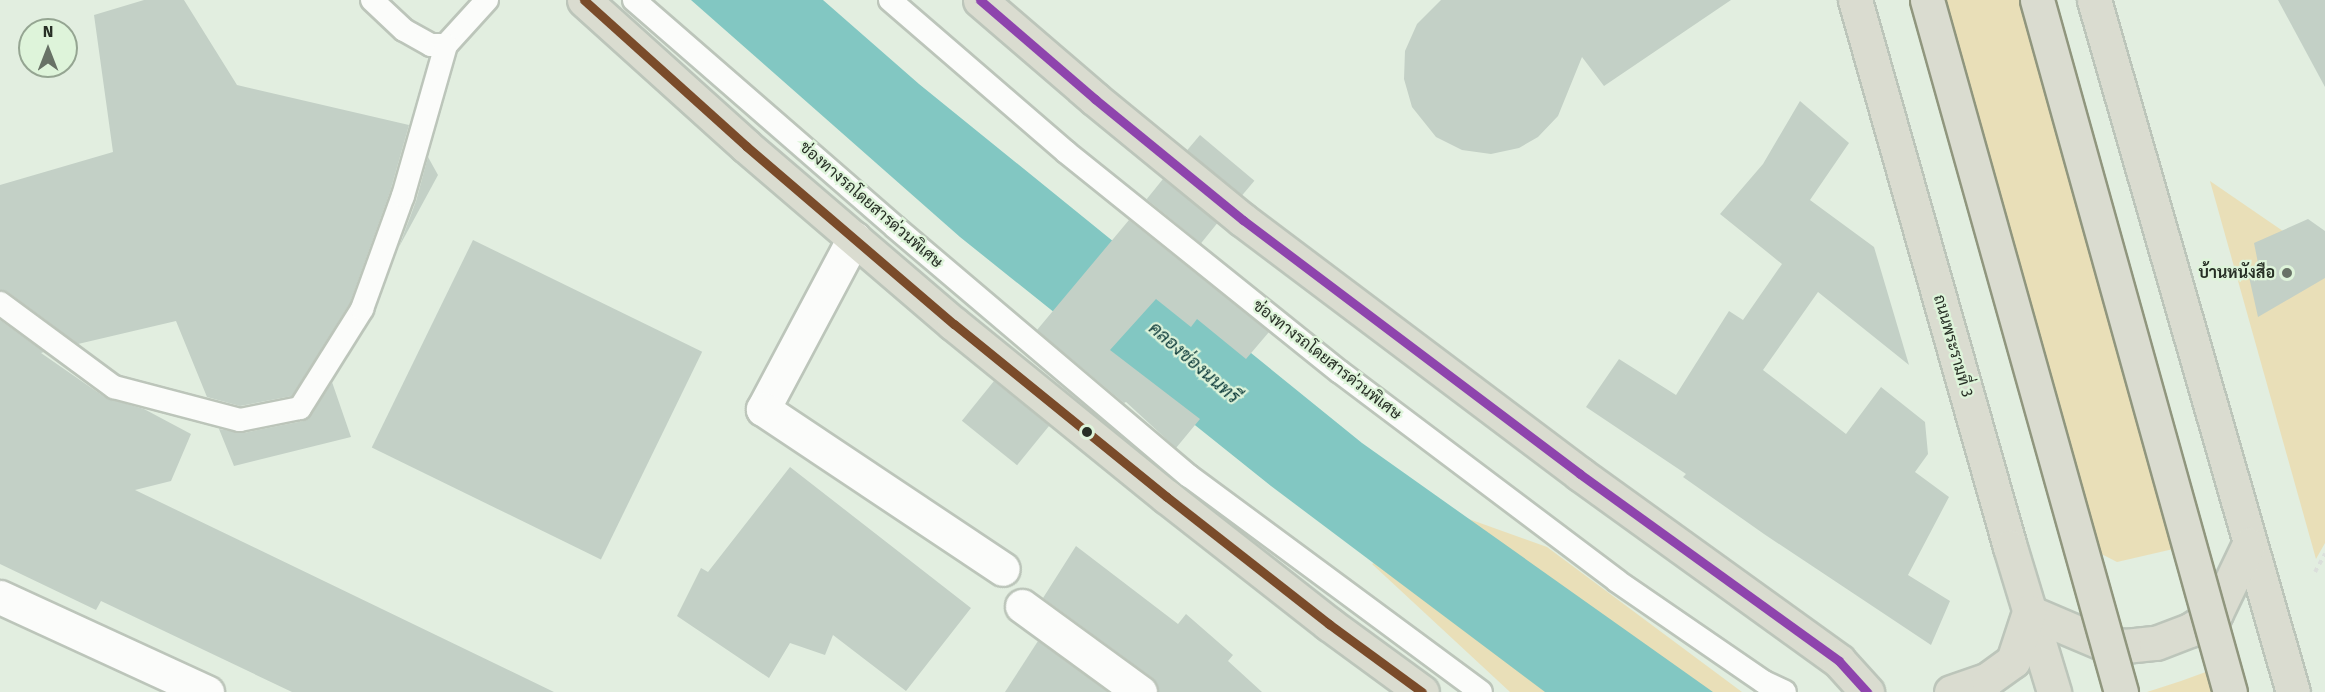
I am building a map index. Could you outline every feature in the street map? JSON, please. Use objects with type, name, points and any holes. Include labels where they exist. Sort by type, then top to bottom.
[{"type":"main road","points":[[584,0],[746,146],[854,238],[1176,504],[1329,624],[1422,692]]},
{"type":"main road","points":[[980,0],[1095,99],[1244,220],[1580,474],[1839,661],[1867,692]]},
{"type":"main road","name":"ถนนพระรามที่ 3","points":[[1855,0],[2029,612],[2054,692]]},
{"type":"main road","points":[[1927,0],[2121,692]]},
{"type":"main road","points":[[2037,0],[2230,692]]},
{"type":"main road","points":[[2094,0],[2293,692]]},
{"type":"main road","points":[[1952,692],[1988,679],[2013,661],[2029,612],[2102,642],[2124,646],[2156,643],[2190,630],[2216,613],[2249,544]]},
{"type":"street","points":[[854,238],[763,409],[1003,569]]},
{"type":"street","points":[[0,597],[207,692]]},
{"type":"street","points":[[1022,606],[1140,692]]},
{"type":"lane","points":[[372,0],[404,30],[431,45],[446,45]]},
{"type":"lane","points":[[0,303],[114,387],[240,420],[300,408],[362,309],[403,196],[446,45],[487,0]]},
{"type":"lane","name":"ช่องทางรถโดยสารด่วนพิเศษ","points":[[634,0],[895,227],[1189,476],[1481,692]]},
{"type":"lane","name":"ช่องทางรถโดยสารด่วนพิเศษ","points":[[890,0],[1066,152],[1340,372],[1617,581],[1764,682],[1785,692]]},
{"type":"path","points":[[2315,572],[2325,554]]},
{"type":"shaded area","points":[[1931,0],[2045,0],[2195,544],[2117,562],[2082,544]]},
{"type":"shaded area","points":[[2210,181],[2325,260],[2325,543],[2316,559]]},
{"type":"shaded area","points":[[1466,518],[1547,547],[1742,692],[1510,692],[1372,564]]},
{"type":"shaded area","points":[[2225,665],[2235,692],[2147,692],[2181,681]]},
{"type":"water","name":"คลองช่องนนทรี","points":[[691,0],[823,0],[919,84],[1362,443],[1713,692],[1545,692],[1271,486],[960,237]]},
{"type":"building","points":[[144,0],[184,0],[237,85],[409,125],[390,192],[350,303],[292,396],[240,406],[207,397],[176,321],[78,344],[8,292],[0,290],[0,185],[113,152],[94,15]]},
{"type":"building","points":[[1441,0],[1731,0],[1604,86],[1582,57],[1558,116],[1538,137],[1519,148],[1491,154],[1462,150],[1436,137],[1412,107],[1404,79],[1405,51],[1417,24]]},
{"type":"building","points":[[2278,0],[2325,0],[2325,87]]},
{"type":"building","points":[[1800,101],[1849,143],[1810,200],[1874,247],[1909,365],[1818,292],[1763,370],[1846,434],[1881,387],[1925,422],[1928,454],[1915,472],[1949,497],[1908,575],[1950,601],[1931,645],[1764,534],[1683,477],[1686,474],[1586,407],[1619,359],[1676,395],[1729,311],[1743,320],[1782,264],[1720,214],[1763,164]]},
{"type":"building","points":[[1200,135],[1254,181],[1242,196],[1187,150]]},
{"type":"building","points":[[428,157],[438,175],[399,247],[416,201]]},
{"type":"building","points":[[1163,179],[1217,223],[1201,243],[1147,199]]},
{"type":"building","name":"บ้านหนังสือ","points":[[2308,219],[2325,231],[2325,278],[2258,317],[2247,268],[2259,268],[2254,243]]},
{"type":"building","points":[[1129,220],[1269,332],[1246,359],[1197,319],[1191,327],[1156,299],[1110,350],[1200,419],[1176,448],[1126,402],[1124,403],[1037,330]]},
{"type":"building","points":[[473,240],[702,352],[601,559],[372,448]]},
{"type":"building","points":[[0,320],[44,352],[41,353],[106,398],[144,409],[191,434],[171,481],[135,490],[554,692],[292,692],[101,601],[96,610],[0,564]]},
{"type":"building","points":[[994,381],[1049,426],[1017,465],[962,421]]},
{"type":"building","points":[[332,382],[351,437],[234,466],[219,429],[243,433],[303,421],[311,415]]},
{"type":"building","points":[[790,467],[971,608],[906,691],[833,635],[825,655],[790,643],[769,678],[677,616],[701,568],[708,572]]},
{"type":"building","points":[[1076,546],[1178,624],[1186,614],[1233,655],[1228,661],[1262,692],[1158,692],[1157,684],[1151,677],[1043,598]]},
{"type":"building","points":[[1038,641],[1108,692],[1005,692]]},
{"type":"transit line","points":[[584,0],[746,146],[954,324],[1167,497],[1329,624],[1422,692]]},
{"type":"transit line","points":[[980,0],[1095,99],[1243,220],[1580,474],[1839,661],[1867,692]]},
{"type":"place","name":"บ้านหนังสือ","points":[[2287,273]]}]
